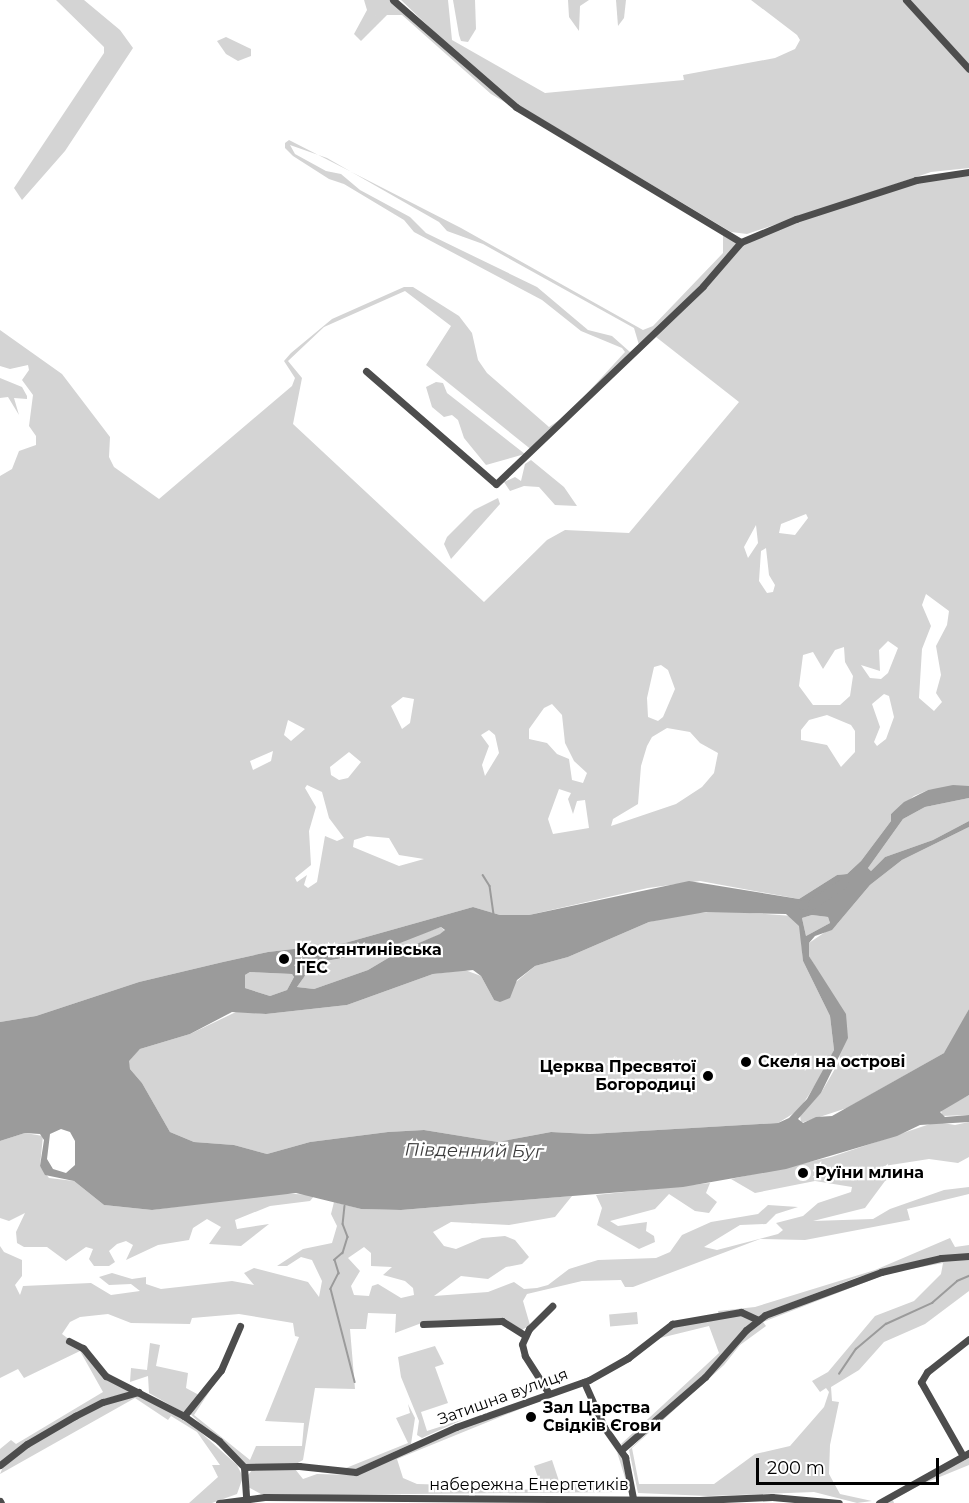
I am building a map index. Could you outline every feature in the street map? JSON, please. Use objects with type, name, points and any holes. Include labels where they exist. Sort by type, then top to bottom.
[{"type":"street","points":[[393,0],[516,107],[741,242]]},
{"type":"street","points":[[906,0],[969,69]]},
{"type":"street","points":[[366,371],[496,484],[704,286],[741,242],[796,219],[916,180],[969,172]]},
{"type":"street","points":[[621,1450],[705,1377],[758,1320],[868,1276],[941,1258],[969,1256]]},
{"type":"street","points":[[548,1392],[525,1356],[524,1335],[552,1306]]},
{"type":"street","name":"Затишна вулиця","points":[[244,1467],[299,1466],[356,1472],[456,1427],[548,1392],[584,1382],[677,1322],[741,1312],[758,1320]]},
{"type":"street","points":[[423,1324],[502,1321],[524,1335]]},
{"type":"street","points":[[184,1416],[221,1370],[240,1326]]},
{"type":"street","points":[[879,1503],[966,1454],[921,1382],[927,1372],[969,1339]]},
{"type":"street","points":[[69,1341],[83,1348],[103,1373],[184,1416],[219,1441],[244,1467],[246,1497]]},
{"type":"street","points":[[584,1382],[604,1426],[621,1450],[629,1470],[633,1498]]},
{"type":"street","points":[[0,1465],[27,1444],[75,1416],[103,1402],[139,1392]]},
{"type":"street","name":"набережна Енергетиків","points":[[219,1503],[246,1497],[633,1498],[654,1501],[772,1497],[839,1503]]},
{"type":"shaded area","points":[[56,0],[84,0],[120,30],[133,48],[65,151],[22,200],[14,188],[104,53],[104,47]]},
{"type":"shaded area","points":[[364,0],[394,0],[498,96],[741,240],[924,181],[969,174],[969,786],[928,790],[914,796],[891,814],[891,821],[861,861],[847,874],[837,875],[799,899],[700,881],[648,888],[529,915],[500,915],[473,907],[345,943],[268,952],[139,982],[36,1016],[0,1022],[0,476],[12,469],[19,451],[36,445],[36,436],[29,426],[33,395],[22,380],[29,370],[28,365],[10,369],[0,366],[0,330],[62,374],[110,437],[109,457],[114,467],[159,499],[292,386],[295,378],[284,361],[291,353],[332,319],[404,287],[413,287],[459,316],[472,333],[478,360],[487,373],[549,427],[568,414],[625,352],[622,348],[581,331],[542,300],[414,232],[404,220],[344,184],[329,179],[293,156],[285,148],[285,143],[289,140],[318,155],[290,145],[295,154],[326,171],[341,174],[360,190],[410,217],[426,233],[537,287],[588,330],[612,336],[630,352],[639,345],[634,328],[483,244],[447,231],[439,222],[351,172],[461,228],[643,330],[653,326],[723,253],[723,235],[715,228],[491,94],[402,15],[387,15],[361,41],[354,34],[367,10]],"holes":[[[405,291],[451,326],[426,365],[533,451],[656,337],[739,402],[629,533],[565,530],[547,540],[484,602],[293,424],[302,378],[288,361],[324,327]],[[806,514],[808,518],[795,535],[779,533],[781,524]],[[756,525],[758,543],[748,558],[744,547]],[[766,548],[769,575],[775,585],[773,592],[767,593],[759,581],[761,551]],[[926,594],[949,611],[947,625],[936,646],[941,675],[936,693],[942,702],[934,711],[919,698],[922,649],[931,626],[922,605]],[[888,641],[898,648],[888,673],[881,679],[870,678],[861,665],[880,671],[879,650]],[[844,647],[845,662],[853,676],[850,696],[840,705],[813,705],[799,686],[803,655],[813,652],[823,669],[835,650]],[[661,665],[668,670],[675,689],[663,717],[658,721],[648,717],[647,698],[654,667]],[[884,694],[889,696],[894,717],[886,739],[877,746],[874,742],[880,727],[872,704]],[[403,697],[414,699],[410,723],[402,729],[391,706]],[[552,704],[562,715],[565,743],[574,761],[587,773],[583,783],[572,780],[569,759],[557,754],[547,743],[529,739],[529,729],[544,708]],[[827,715],[851,725],[855,731],[855,752],[841,767],[827,745],[801,740],[801,730],[809,720]],[[288,720],[305,729],[291,741],[284,735]],[[667,728],[690,732],[700,743],[718,753],[714,773],[702,787],[676,804],[611,826],[613,819],[638,804],[641,766],[652,737]],[[489,730],[495,735],[499,753],[485,776],[482,765],[489,746],[481,735]],[[273,751],[271,761],[253,770],[250,761]],[[349,752],[361,762],[348,778],[339,780],[331,775],[330,767]],[[307,785],[322,792],[329,818],[344,838],[337,841],[325,836],[317,882],[308,888],[304,885],[307,875],[297,882],[295,878],[311,865],[309,831],[316,807],[305,788]],[[559,789],[571,793],[568,799],[573,814],[577,801],[585,800],[589,828],[553,834],[548,819]],[[367,836],[389,838],[399,855],[424,859],[399,866],[353,847],[354,840]]]},
{"type":"shaded area","points":[[401,0],[448,0],[452,40],[545,93],[684,80],[683,75],[775,58],[795,49],[800,40],[797,35],[751,0],[969,0],[969,168],[931,172],[747,234],[731,232],[520,106],[480,76]]},
{"type":"shaded area","points":[[453,0],[475,0],[476,29],[468,42],[461,41]]},
{"type":"shaded area","points":[[568,0],[589,0],[580,6],[579,31],[569,17]]},
{"type":"shaded area","points":[[616,0],[626,0],[624,18],[618,26]]},
{"type":"shaded area","points":[[226,37],[251,49],[251,56],[238,61],[226,54],[217,41]]},
{"type":"shaded area","points":[[0,378],[22,387],[27,396],[27,399],[14,398],[19,415],[8,397],[0,398]]},
{"type":"shaded area","points":[[436,382],[443,383],[447,393],[525,454],[486,465],[464,438],[458,420],[452,415],[444,417],[432,407],[426,387]]},
{"type":"shaded area","points":[[531,460],[564,487],[577,506],[555,505],[539,487],[524,486],[510,491],[504,482],[515,477],[521,481],[525,464]]},
{"type":"shaded area","points":[[498,498],[500,504],[451,559],[444,544],[447,537],[474,510]]},
{"type":"shaded area","points":[[969,798],[969,821],[933,840],[885,857],[871,871],[868,868],[903,819],[925,807]]},
{"type":"shaded area","points":[[969,827],[969,1009],[952,1043],[944,1053],[847,1108],[801,1123],[800,1115],[821,1093],[840,1060],[831,994],[809,956],[809,943],[837,924],[870,885],[902,860]]},
{"type":"shaded area","points":[[721,911],[793,916],[800,926],[803,961],[830,1016],[834,1050],[823,1073],[799,1110],[778,1123],[590,1134],[551,1132],[498,1142],[424,1130],[388,1132],[310,1142],[267,1154],[234,1145],[194,1142],[170,1132],[142,1083],[130,1069],[128,1061],[140,1049],[190,1034],[238,1011],[266,1014],[347,1005],[433,974],[465,970],[481,976],[494,1000],[535,966],[568,957],[649,922],[683,914]]},
{"type":"shaded area","points":[[812,915],[828,917],[830,923],[806,936],[802,918]]},
{"type":"shaded area","points":[[441,927],[445,931],[441,934],[400,951],[368,970],[314,989],[297,987],[314,963],[361,955]]},
{"type":"shaded area","points":[[250,972],[292,974],[294,977],[287,990],[270,996],[245,988],[245,975]]},
{"type":"shaded area","points":[[969,1095],[969,1115],[942,1116],[941,1110]]},
{"type":"shaded area","points":[[936,1122],[955,1125],[969,1122],[969,1157],[958,1163],[929,1159],[884,1166],[874,1175],[894,1170],[901,1172],[885,1181],[865,1208],[813,1221],[873,1219],[890,1209],[944,1190],[969,1187],[969,1194],[907,1209],[910,1220],[805,1240],[760,1239],[633,1287],[625,1287],[621,1280],[582,1281],[527,1294],[523,1301],[530,1325],[522,1330],[505,1319],[450,1320],[427,1321],[395,1333],[396,1314],[368,1313],[366,1329],[350,1329],[355,1389],[315,1388],[303,1460],[294,1465],[245,1464],[188,1412],[217,1380],[194,1415],[250,1460],[256,1446],[302,1446],[304,1423],[265,1421],[299,1337],[295,1336],[293,1323],[239,1314],[192,1318],[190,1324],[131,1323],[108,1314],[80,1317],[70,1322],[62,1334],[82,1349],[101,1374],[135,1391],[104,1399],[0,1463],[0,1449],[11,1440],[16,1444],[103,1392],[80,1351],[24,1378],[18,1369],[0,1378],[0,1246],[4,1252],[22,1260],[22,1276],[15,1285],[20,1295],[23,1286],[91,1283],[111,1295],[140,1291],[131,1284],[109,1285],[99,1277],[112,1273],[132,1279],[146,1277],[146,1284],[161,1289],[232,1281],[254,1285],[244,1273],[254,1268],[308,1282],[319,1297],[322,1281],[312,1260],[301,1257],[287,1266],[277,1266],[303,1249],[332,1243],[337,1226],[331,1214],[334,1202],[361,1209],[401,1210],[572,1196],[555,1217],[509,1225],[451,1222],[433,1232],[444,1246],[456,1249],[482,1238],[505,1236],[515,1240],[529,1257],[522,1264],[506,1267],[488,1279],[461,1276],[434,1296],[488,1292],[514,1282],[524,1289],[537,1288],[548,1285],[569,1269],[598,1260],[656,1258],[670,1252],[682,1235],[711,1222],[758,1214],[768,1205],[798,1207],[776,1214],[766,1224],[740,1225],[704,1247],[717,1250],[778,1234],[783,1230],[776,1223],[803,1216],[818,1203],[851,1192],[852,1187],[815,1181],[755,1193],[731,1179],[831,1157]],"holes":[[[364,1247],[371,1253],[371,1266],[392,1267],[383,1275],[405,1281],[413,1288],[414,1295],[401,1298],[378,1284],[372,1286],[369,1296],[354,1295],[351,1286],[360,1271],[348,1258]]]},
{"type":"shaded area","points":[[25,1133],[43,1136],[40,1166],[49,1178],[74,1181],[104,1205],[152,1210],[275,1193],[315,1195],[310,1201],[270,1206],[235,1220],[237,1229],[269,1224],[241,1246],[209,1244],[221,1227],[207,1219],[193,1228],[189,1240],[158,1245],[126,1260],[133,1245],[126,1241],[117,1244],[109,1251],[115,1262],[109,1266],[94,1266],[89,1259],[93,1249],[86,1247],[66,1261],[47,1247],[24,1247],[17,1243],[16,1232],[25,1213],[9,1221],[0,1218],[0,1141]]},
{"type":"shaded area","points":[[710,1183],[706,1193],[717,1202],[709,1213],[695,1211],[669,1194],[655,1209],[610,1221],[618,1226],[647,1222],[646,1231],[654,1236],[655,1242],[639,1249],[597,1225],[602,1208],[596,1195]]},
{"type":"shaded area","points":[[950,1238],[955,1247],[969,1245],[969,1255],[940,1256],[858,1277],[769,1311],[715,1365],[623,1446],[621,1444],[719,1353],[709,1326],[656,1339],[663,1329],[719,1316],[718,1311],[755,1307],[875,1270]]},
{"type":"shaded area","points":[[969,1258],[969,1291],[925,1324],[884,1342],[859,1370],[831,1387],[832,1401],[839,1402],[830,1445],[829,1474],[840,1494],[872,1501],[857,1503],[814,1492],[708,1496],[638,1493],[629,1450],[713,1372],[752,1328],[772,1314],[879,1275],[943,1259]],"holes":[[[943,1263],[941,1274],[914,1301],[875,1316],[828,1372],[812,1381],[820,1392],[826,1388],[829,1392],[824,1407],[790,1446],[755,1454],[714,1484],[639,1484],[632,1448],[724,1365],[740,1345],[766,1326],[763,1322],[889,1273]]]},
{"type":"shaded area","points":[[637,1312],[638,1324],[610,1326],[609,1314]]},
{"type":"shaded area","points":[[150,1343],[160,1345],[156,1366],[188,1373],[186,1388],[199,1395],[184,1413],[149,1393],[148,1376],[130,1382],[131,1368],[147,1370]]},
{"type":"shaded area","points":[[435,1346],[444,1364],[435,1367],[448,1403],[421,1412],[427,1431],[464,1419],[422,1438],[417,1435],[419,1421],[401,1377],[398,1357]]},
{"type":"shaded area","points":[[562,1392],[397,1459],[403,1478],[417,1484],[489,1486],[507,1482],[510,1490],[542,1489],[534,1466],[552,1460],[559,1481],[626,1481],[617,1452],[602,1431],[623,1460],[629,1484],[625,1492],[315,1495],[261,1494],[248,1487],[248,1475],[253,1469],[295,1469],[303,1479],[317,1474],[353,1475],[405,1449]]},
{"type":"shaded area","points":[[140,1395],[187,1420],[237,1465],[243,1477],[237,1494],[212,1503],[189,1503],[218,1477],[212,1465],[220,1465],[197,1432],[171,1416],[168,1420],[135,1398],[0,1474],[6,1460],[57,1428],[109,1403]]},
{"type":"shaded area","points":[[408,1404],[415,1418],[411,1444],[354,1470],[346,1468],[408,1443],[396,1418],[410,1413]]},
{"type":"shaded area","points":[[969,1456],[969,1465],[920,1485],[893,1500],[894,1503],[884,1503]]},
{"type":"water","name":"Південний Буг","points":[[953,785],[969,786],[969,798],[925,807],[903,819],[868,868],[871,871],[885,857],[933,840],[969,821],[969,827],[902,860],[870,885],[832,930],[815,936],[809,943],[809,956],[846,1014],[848,1038],[821,1093],[798,1119],[803,1123],[816,1117],[832,1116],[944,1053],[969,1009],[969,1095],[940,1112],[945,1117],[969,1115],[969,1122],[920,1125],[897,1136],[786,1169],[683,1187],[401,1210],[361,1209],[296,1193],[152,1210],[104,1205],[74,1181],[45,1175],[40,1166],[44,1140],[40,1134],[25,1133],[0,1141],[0,1022],[36,1016],[139,982],[268,952],[345,943],[473,907],[500,915],[529,915],[689,881],[799,899],[837,875],[847,874],[861,861],[891,821],[891,814],[904,802],[928,790]],"holes":[[[706,912],[786,914],[799,926],[803,961],[830,1016],[834,1050],[807,1099],[789,1118],[778,1123],[590,1134],[551,1132],[498,1142],[424,1130],[388,1132],[310,1142],[267,1154],[234,1145],[194,1142],[170,1132],[142,1083],[130,1069],[129,1061],[140,1049],[190,1034],[232,1012],[266,1014],[347,1005],[433,974],[473,970],[481,976],[494,1000],[500,1002],[510,998],[517,980],[535,966],[568,957],[649,922]],[[812,915],[828,917],[830,923],[806,936],[802,918]],[[441,927],[445,930],[400,951],[368,970],[314,989],[297,987],[314,963],[377,952]],[[250,972],[292,974],[294,977],[287,990],[270,996],[245,988],[245,975]],[[61,1129],[70,1132],[75,1141],[75,1165],[66,1173],[53,1169],[47,1159],[50,1134]]]},
{"type":"waterway","points":[[483,875],[490,886],[494,914]]},
{"type":"waterway","points":[[803,905],[813,904],[844,883]]},
{"type":"waterway","points":[[345,1206],[343,1224],[348,1237],[343,1253],[335,1260],[339,1273],[331,1289],[355,1382]]},
{"type":"waterway","points":[[839,1374],[856,1349],[886,1324],[932,1303],[957,1281],[969,1276]]},
{"type":"place","name":"Костянтинівська ГЕС","points":[[284,959]]},
{"type":"place","name":"Скеля на острові","points":[[746,1062]]},
{"type":"place","name":"Церква Пресвятої Богородиці","points":[[708,1076]]},
{"type":"place","name":"Руїни млина","points":[[803,1173]]},
{"type":"place","name":"Зал Царства Свідків Єгови","points":[[531,1417]]}]
